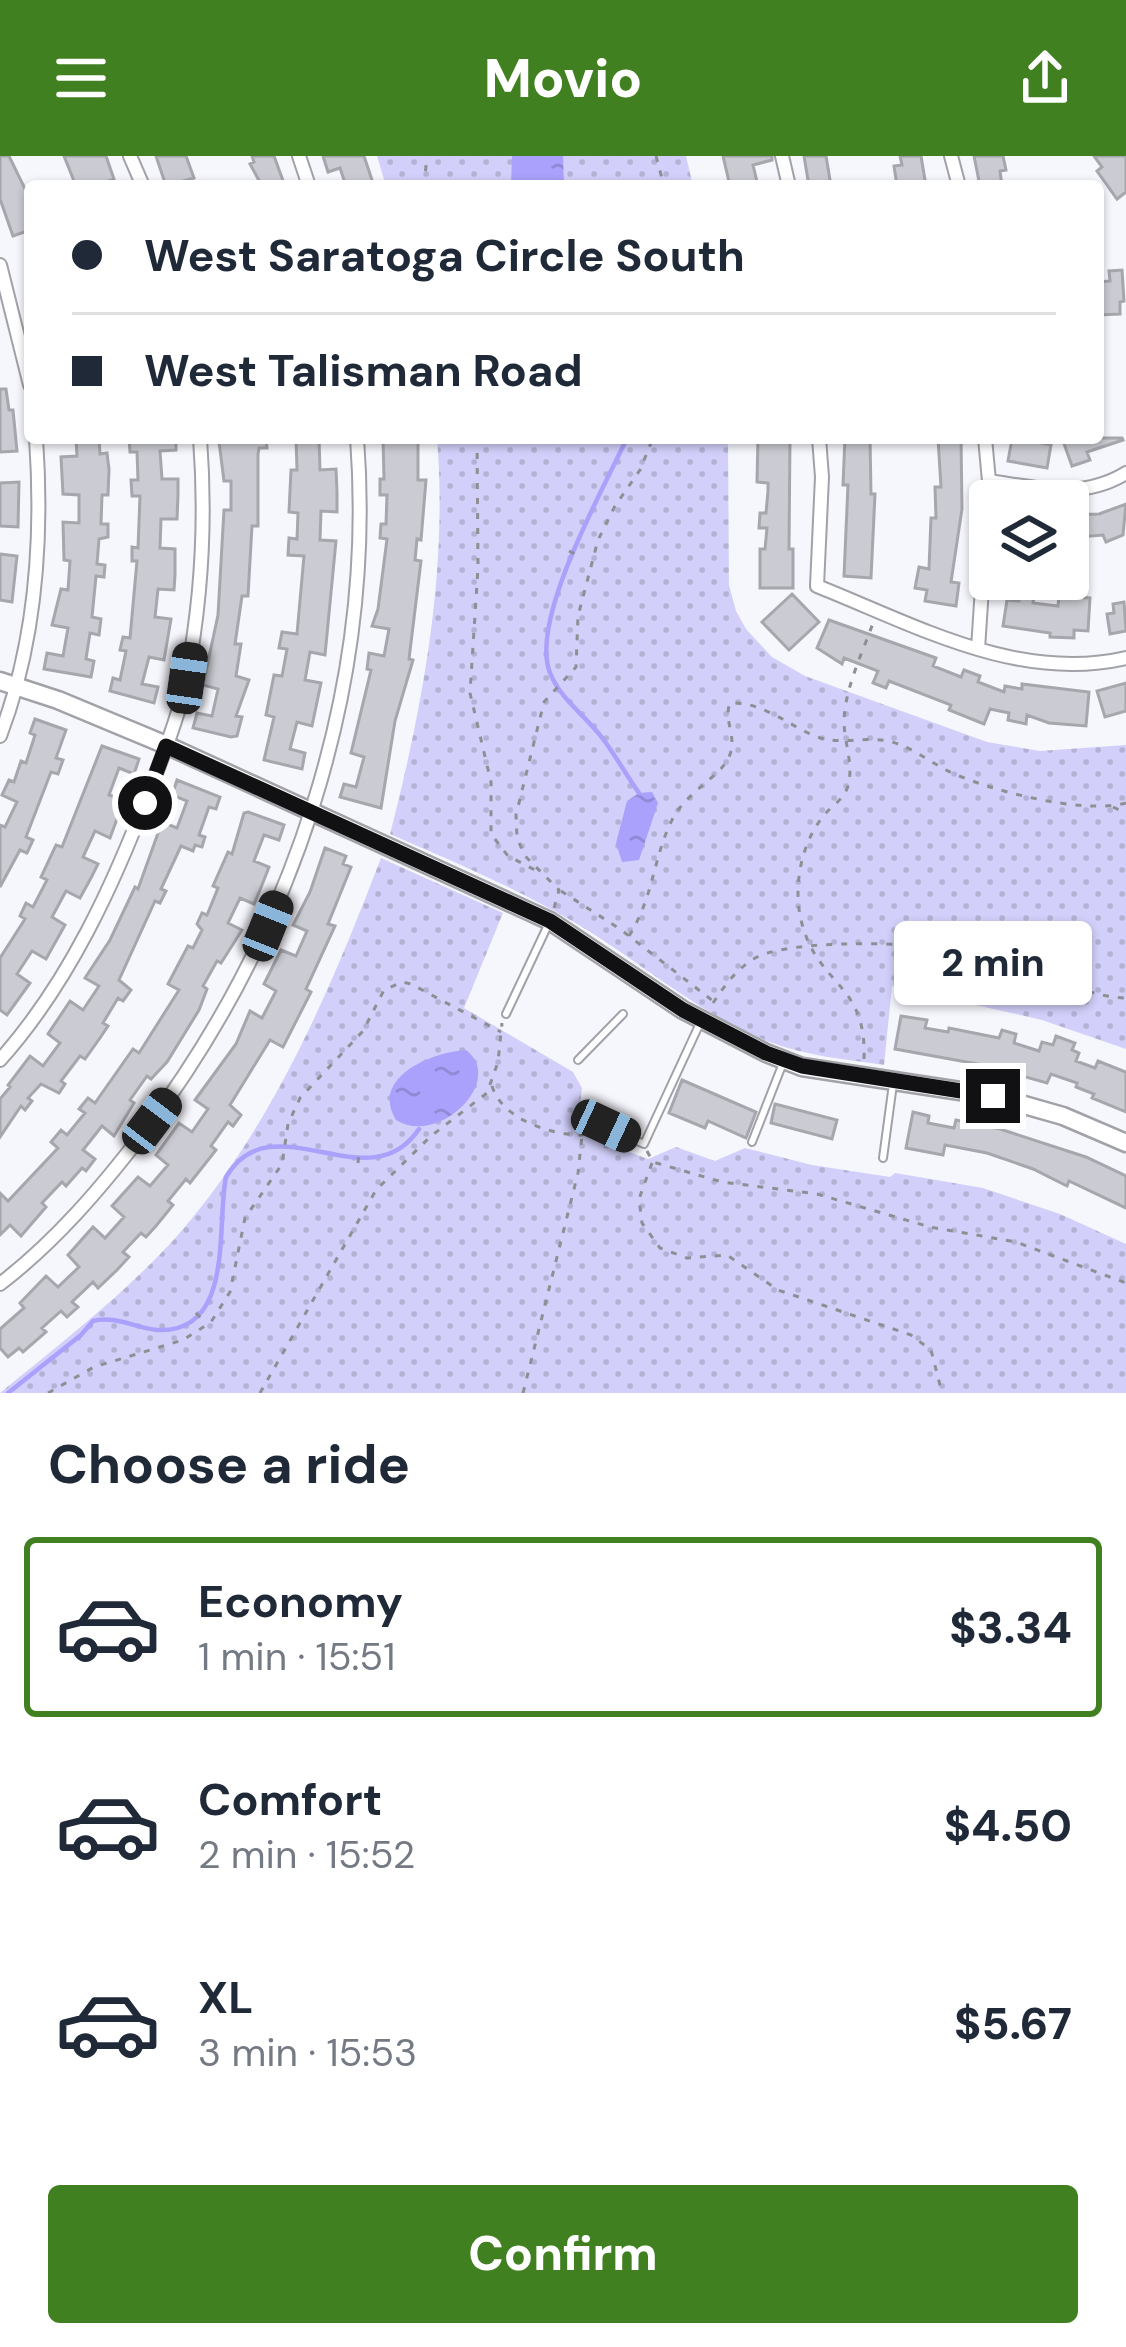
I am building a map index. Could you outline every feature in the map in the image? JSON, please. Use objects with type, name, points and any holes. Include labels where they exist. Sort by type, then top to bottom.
[{"type":"street","points":[[0,265],[24,361]]},
{"type":"street","points":[[0,736],[19,687],[34,592],[36,444]]},
{"type":"street","points":[[0,1060],[76,952],[121,864],[166,746],[187,678],[202,569],[200,444]]},
{"type":"street","points":[[0,1284],[99,1191],[178,1087],[228,1007],[268,926],[312,812],[337,721],[358,553],[357,444]]},
{"type":"street","points":[[819,444],[817,586],[978,649],[1024,662],[1092,665],[1126,658]]},
{"type":"street","points":[[986,444],[989,480]]},
{"type":"street","points":[[1089,490],[1126,473]]},
{"type":"street","points":[[978,649],[981,600]]},
{"type":"street","points":[[0,681],[166,746],[550,921],[701,1021],[784,1060],[993,1096],[1063,1116],[1126,1143]]},
{"type":"lane","points":[[506,1014],[550,921]]},
{"type":"lane","points":[[578,1060],[623,1014]]},
{"type":"lane","points":[[605,1123],[644,1144],[701,1021]]},
{"type":"lane","points":[[752,1142],[784,1060]]},
{"type":"lane","points":[[883,1158],[894,1081]]},
{"type":"path","points":[[477,444],[478,568],[470,693],[491,782],[491,833],[508,856],[629,935],[713,1003]]},
{"type":"path","points":[[538,872],[520,847],[515,822],[538,719],[547,696],[576,667],[578,616],[598,539],[651,444]]},
{"type":"path","points":[[568,551],[577,555]]},
{"type":"path","points":[[863,1077],[862,1017],[810,947],[798,881],[815,827],[845,794],[849,782],[848,696],[878,610]]},
{"type":"path","points":[[629,935],[650,895],[674,815],[729,759],[734,742],[727,712],[730,703],[756,707],[820,738],[884,740],[967,779],[1076,804],[1126,803]]},
{"type":"path","points":[[1112,806],[1126,813]]},
{"type":"path","points":[[550,921],[560,890]]},
{"type":"path","points":[[701,1021],[737,972],[761,955],[810,947],[899,945],[998,955],[1088,992],[1126,998]]},
{"type":"path","points":[[48,1393],[108,1361],[183,1340],[211,1322],[230,1292],[245,1218],[279,1171],[288,1124],[300,1097],[363,1031],[384,990],[392,984],[411,984],[501,1032]]},
{"type":"path","points":[[506,1014],[492,1084],[496,1099],[518,1118],[582,1135],[605,1123]]},
{"type":"path","points":[[260,1393],[368,1201],[394,1170],[477,1103],[492,1084]]},
{"type":"path","points":[[523,1393],[578,1173],[582,1135]]},
{"type":"path","points":[[358,1163],[359,1152]]},
{"type":"path","points":[[942,1393],[931,1350],[911,1334],[778,1290],[727,1255],[680,1257],[660,1249],[642,1223],[639,1199],[653,1162],[722,1182],[817,1194],[930,1227],[1016,1242],[1126,1283]]},
{"type":"path","points":[[196,1312],[202,1319]]},
{"type":"shaded area","points":[[377,156],[686,156],[692,180],[384,180]]},
{"type":"shaded area","points":[[437,444],[728,444],[729,585],[746,629],[772,657],[805,676],[987,742],[1040,751],[1126,745],[1126,1049],[1042,1020],[892,986],[884,1065],[781,1046],[716,1016],[550,909],[390,834],[430,638]]},
{"type":"shaded area","points":[[381,858],[503,913],[464,1008],[573,1072],[582,1088],[578,1120],[594,1139],[648,1159],[676,1147],[715,1161],[745,1148],[812,1165],[983,1188],[1060,1214],[1126,1244],[1126,1393],[0,1393],[136,1278],[212,1193],[296,1056]]},
{"type":"water","points":[[512,156],[563,156],[564,180],[511,180]]},
{"type":"water","points":[[652,792],[658,803],[639,860],[622,862],[616,843],[627,801]]},
{"type":"water","points":[[466,1050],[476,1063],[478,1077],[462,1106],[431,1125],[396,1120],[390,1105],[397,1080],[422,1062]]},
{"type":"building","points":[[0,156],[9,156],[24,187],[24,232],[13,236],[0,199]]},
{"type":"building","points":[[64,156],[106,156],[114,179],[111,180],[74,180]]},
{"type":"building","points":[[156,156],[186,156],[194,178],[164,180]]},
{"type":"building","points":[[252,156],[274,156],[283,180],[259,180],[250,164]]},
{"type":"building","points":[[323,156],[364,156],[372,180],[344,180],[340,168],[328,172]]},
{"type":"building","points":[[723,156],[772,156],[772,160],[753,165],[757,180],[729,180]]},
{"type":"building","points":[[804,156],[826,156],[830,180],[808,180]]},
{"type":"building","points":[[900,156],[921,156],[925,180],[896,180],[894,166],[902,165]]},
{"type":"building","points":[[974,156],[1003,156],[1006,170],[1000,171],[1001,180],[979,180]]},
{"type":"building","points":[[1094,156],[1126,156],[1126,192],[1117,199],[1097,171],[1102,167]]},
{"type":"building","points":[[1122,270],[1120,314],[1104,315],[1104,282],[1110,281],[1109,271]]},
{"type":"building","points":[[0,389],[6,389],[9,410],[13,410],[17,451],[0,452]]},
{"type":"building","points":[[1104,438],[1122,438],[1087,452],[1090,460],[1072,466],[1064,444],[1104,444]]},
{"type":"building","points":[[76,444],[99,444],[100,454],[107,453],[109,469],[101,524],[108,524],[108,537],[99,539],[97,564],[105,565],[104,577],[96,576],[92,617],[101,619],[99,635],[90,633],[86,659],[94,661],[91,677],[44,669],[47,653],[63,656],[68,628],[52,625],[61,589],[68,590],[70,561],[64,560],[63,522],[79,523],[79,495],[63,494],[61,457],[77,456]]},
{"type":"building","points":[[129,444],[176,444],[176,450],[160,451],[162,479],[178,479],[178,495],[177,519],[161,519],[160,548],[175,549],[175,575],[174,590],[158,589],[155,617],[171,619],[164,660],[149,657],[142,684],[158,687],[154,703],[110,691],[113,678],[120,680],[126,651],[120,650],[123,637],[130,638],[137,561],[132,561],[132,547],[138,548],[140,496],[132,496],[131,480],[138,480],[137,452],[130,452]]},
{"type":"building","points":[[219,444],[267,444],[258,454],[258,526],[252,526],[248,596],[242,596],[235,644],[241,644],[236,676],[249,680],[236,716],[242,717],[237,736],[231,737],[193,728],[197,713],[212,716],[218,689],[203,685],[218,615],[224,510],[231,510],[231,481],[224,481]]},
{"type":"building","points":[[296,444],[319,444],[320,470],[336,469],[337,492],[337,512],[321,511],[320,540],[336,541],[325,655],[310,652],[305,680],[321,683],[312,726],[297,722],[290,749],[305,753],[302,769],[264,760],[274,717],[266,715],[274,675],[282,676],[287,649],[279,648],[282,632],[297,634],[304,556],[288,555],[289,538],[297,539],[298,513],[289,512],[291,470],[297,470]]},
{"type":"building","points":[[383,444],[418,444],[418,480],[426,480],[415,560],[421,561],[409,659],[413,660],[395,721],[381,808],[340,797],[344,784],[356,787],[364,757],[351,753],[371,670],[367,669],[369,653],[384,656],[389,629],[372,626],[387,539],[380,538],[381,524],[386,524],[387,495],[380,495],[380,479],[384,479]]},
{"type":"building","points":[[758,444],[790,444],[793,588],[760,588],[760,549],[765,549],[767,528],[759,528],[760,513],[766,513],[768,483],[757,482]]},
{"type":"building","points":[[845,444],[870,444],[871,494],[875,494],[871,578],[844,576],[848,485],[843,485]]},
{"type":"building","points":[[938,444],[961,444],[962,509],[951,582],[959,583],[956,606],[925,601],[927,590],[915,588],[919,567],[929,569],[935,487],[941,487]]},
{"type":"building","points":[[1011,444],[1051,445],[1047,468],[1008,461]]},
{"type":"building","points":[[19,482],[18,527],[0,526],[0,483]]},
{"type":"building","points":[[1126,504],[1123,535],[1106,542],[1103,535],[1089,536],[1089,514]]},
{"type":"building","points":[[0,554],[17,556],[12,602],[0,600]]},
{"type":"building","points":[[792,594],[819,622],[789,650],[762,622]]},
{"type":"building","points":[[1090,598],[1088,631],[1074,630],[1074,638],[1050,637],[1050,633],[1003,626],[1007,600],[1058,606],[1059,600]]},
{"type":"building","points":[[1124,602],[1126,631],[1110,634],[1107,614],[1114,613],[1113,604]]},
{"type":"building","points":[[829,620],[936,658],[933,666],[961,677],[964,670],[980,676],[978,682],[1004,692],[1005,686],[1022,689],[1022,684],[1089,692],[1086,726],[1049,723],[1027,715],[1026,724],[1008,720],[1009,713],[990,709],[984,724],[949,710],[951,705],[889,681],[886,688],[873,683],[878,671],[844,658],[842,664],[817,648]]},
{"type":"building","points":[[1126,683],[1126,711],[1105,717],[1097,691]]},
{"type":"building","points":[[35,719],[66,730],[56,758],[63,760],[58,774],[51,772],[26,837],[33,840],[27,853],[20,850],[0,887],[0,825],[5,827],[17,802],[2,795],[9,780],[14,782],[21,761],[26,763]]},
{"type":"building","points":[[102,746],[139,759],[134,774],[119,768],[109,795],[124,800],[110,838],[95,831],[83,857],[98,864],[80,898],[66,891],[52,917],[65,925],[46,959],[32,951],[17,974],[30,983],[7,1015],[0,1010],[0,958],[25,919],[20,916],[26,903],[33,907],[47,880],[41,877],[56,845],[62,847]]},
{"type":"building","points":[[177,780],[220,797],[216,809],[209,807],[199,835],[205,837],[202,847],[195,845],[193,851],[181,846],[161,889],[166,891],[160,903],[155,901],[119,980],[131,990],[123,1001],[118,998],[100,1038],[61,1081],[65,1084],[59,1093],[41,1084],[0,1137],[0,1099],[8,1085],[30,1056],[43,1066],[60,1043],[48,1034],[70,1001],[83,1010],[99,986],[85,978],[110,940],[135,887],[138,889],[162,822],[177,828],[187,801],[172,795]]},
{"type":"building","points":[[248,812],[284,825],[279,840],[264,835],[254,861],[269,867],[254,904],[240,898],[228,923],[242,930],[203,986],[207,989],[199,1010],[167,1062],[151,1079],[147,1076],[130,1100],[134,1103],[114,1136],[102,1126],[83,1150],[95,1159],[86,1171],[82,1168],[66,1186],[62,1182],[21,1236],[10,1225],[0,1235],[0,1193],[8,1201],[58,1148],[51,1142],[61,1130],[67,1135],[85,1113],[79,1109],[88,1098],[95,1103],[133,1049],[139,1053],[179,990],[168,984],[202,930],[197,924],[202,913],[207,915],[218,888],[213,886]]},
{"type":"building","points":[[325,848],[346,856],[343,864],[351,867],[328,924],[335,926],[306,989],[311,992],[283,1047],[270,1040],[230,1105],[241,1115],[233,1126],[228,1122],[211,1146],[216,1150],[190,1183],[186,1179],[168,1201],[173,1205],[156,1226],[146,1237],[141,1233],[123,1252],[129,1257],[117,1270],[98,1288],[93,1282],[72,1302],[78,1307],[67,1317],[61,1311],[23,1352],[19,1348],[8,1357],[0,1348],[0,1329],[24,1308],[20,1303],[46,1276],[58,1287],[79,1267],[68,1255],[93,1227],[105,1238],[124,1217],[112,1206],[138,1177],[150,1186],[168,1165],[156,1155],[179,1123],[192,1132],[208,1109],[195,1100],[236,1044],[250,1011],[262,1018],[276,991],[264,984],[281,950],[296,956],[307,931],[293,925]]},
{"type":"building","points":[[901,1016],[927,1020],[925,1028],[948,1032],[949,1028],[999,1038],[1002,1030],[1016,1034],[1014,1043],[1039,1051],[1042,1042],[1053,1045],[1056,1036],[1075,1043],[1076,1061],[1095,1068],[1098,1061],[1126,1072],[1126,1112],[1092,1098],[1094,1094],[1076,1087],[1077,1083],[1051,1074],[1047,1083],[895,1049]]},
{"type":"building","points":[[682,1080],[756,1112],[746,1138],[708,1121],[705,1128],[669,1113]]},
{"type":"building","points":[[775,1104],[837,1120],[832,1139],[771,1123]]},
{"type":"building","points":[[913,1112],[929,1116],[928,1123],[954,1128],[956,1120],[1000,1129],[1086,1157],[1126,1176],[1126,1208],[1069,1181],[1067,1186],[987,1153],[945,1145],[943,1155],[906,1148]]},
{"type":"waterway","points":[[624,444],[559,589],[546,650],[555,683],[603,739],[639,793]]},
{"type":"waterway","points":[[8,1393],[93,1321],[157,1330],[182,1327],[199,1315],[217,1273],[226,1177],[245,1156],[269,1147],[294,1147],[374,1157],[398,1149],[419,1129]]},
{"type":"route","points":[[145,803],[166,746],[550,921],[683,1010],[766,1053],[802,1066],[993,1096]]}]
